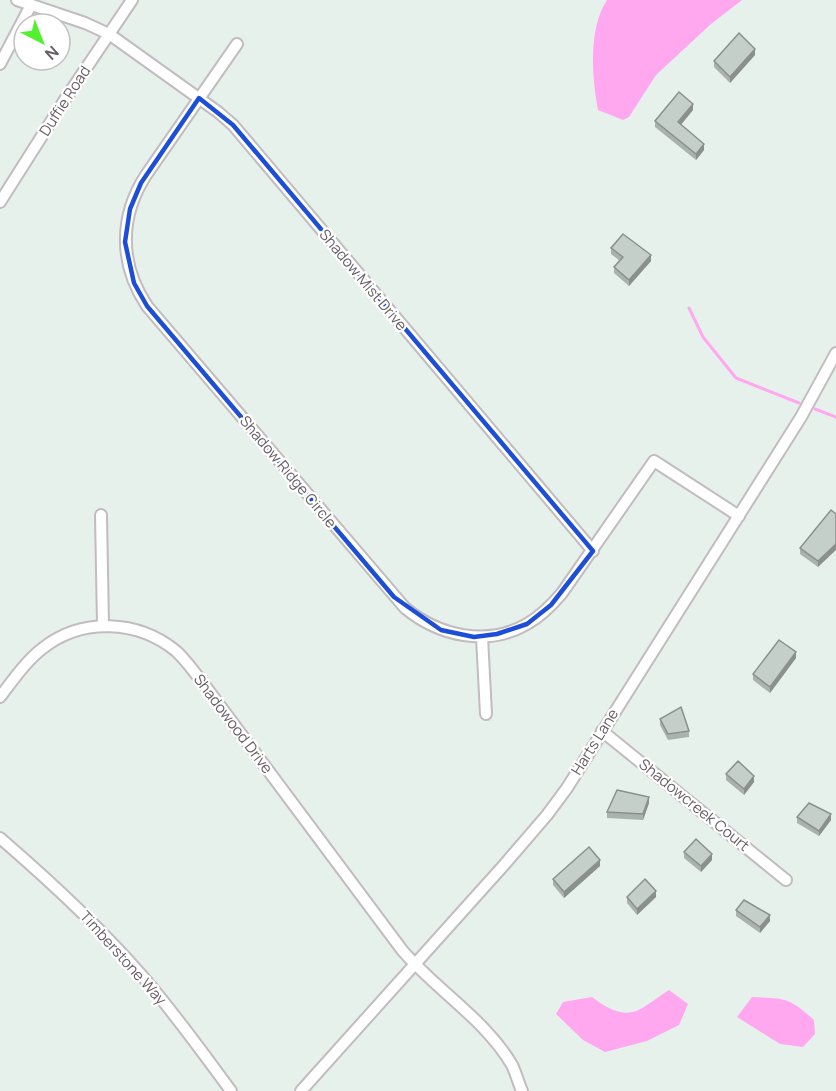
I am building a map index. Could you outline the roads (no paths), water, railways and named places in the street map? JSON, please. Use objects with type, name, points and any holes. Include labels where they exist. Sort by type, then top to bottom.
[{"type":"street","name":"Shadow Mist Drive","points":[[17,0],[85,22],[109,34],[233,125],[593,551]]},
{"type":"street","name":"Duffie Road","points":[[0,202],[132,0]]},
{"type":"street","points":[[0,64],[31,5]]},
{"type":"street","name":"Shadow Ridge Circle","points":[[237,44],[146,175],[129,209],[125,233],[126,258],[141,296],[405,608],[422,621],[441,630],[467,636],[482,637],[518,628],[537,617],[562,593],[654,461],[739,516]]},
{"type":"street","name":"Harts Lane","points":[[301,1091],[547,815],[801,417],[836,353]]},
{"type":"street","points":[[101,515],[102,626]]},
{"type":"street","name":"Shadowood Drive","points":[[0,697],[32,658],[49,644],[76,630],[102,626],[139,631],[166,644],[183,658],[415,965],[490,1035],[512,1065],[522,1091]]},
{"type":"street","points":[[482,637],[486,714]]},
{"type":"street","name":"Shadowcreek Court","points":[[602,731],[786,880]]},
{"type":"street","name":"Timberstone Way","points":[[0,838],[51,882],[101,931],[160,998],[231,1091]]},
{"type":"waterway","points":[[689,308],[703,337],[736,378],[799,403]]},
{"type":"waterway","points":[[815,409],[836,417]]}]
